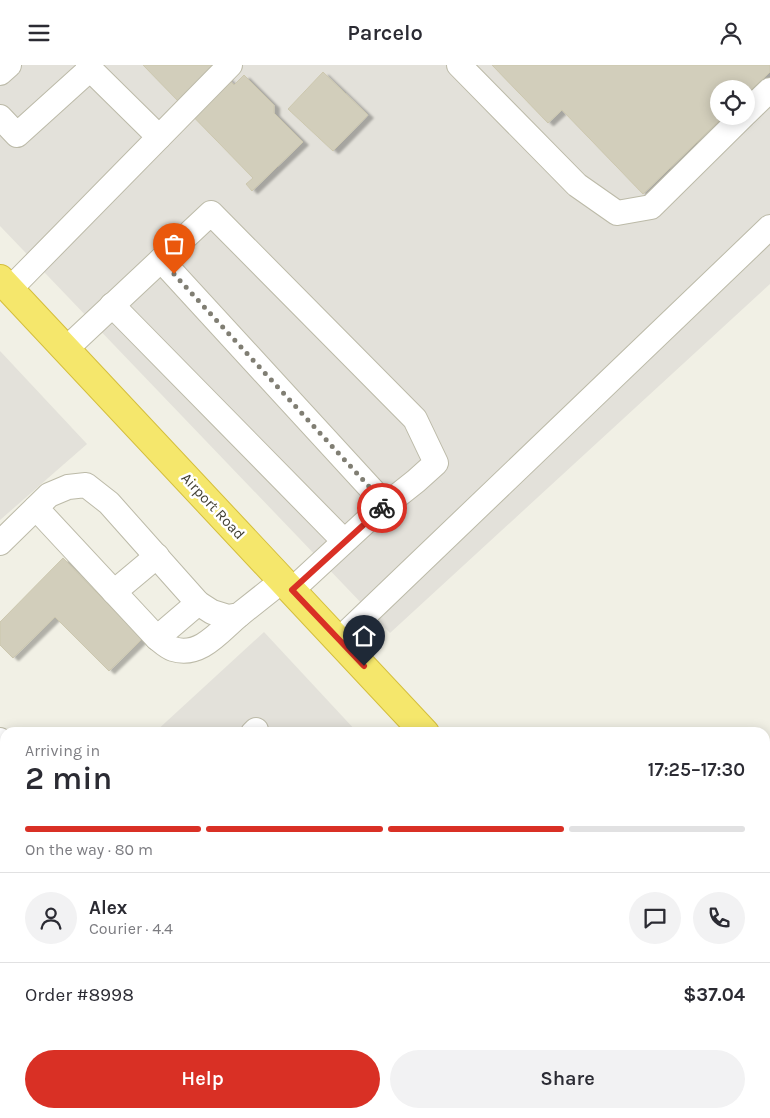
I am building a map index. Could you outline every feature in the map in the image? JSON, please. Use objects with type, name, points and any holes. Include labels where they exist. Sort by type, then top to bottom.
[{"type":"highway","name":"Airport Road","points":[[5,284],[420,727]]},
{"type":"lane","points":[[0,73],[9,65]]},
{"type":"lane","points":[[5,284],[160,137],[230,65]]},
{"type":"lane","points":[[459,65],[577,185],[617,213],[651,207],[734,125]]},
{"type":"lane","points":[[0,117],[17,135],[89,67],[160,137]]},
{"type":"lane","points":[[755,104],[770,90]]},
{"type":"lane","points":[[36,508],[156,638],[171,649],[187,652],[200,648],[239,615],[288,585],[344,541],[436,463],[415,419],[211,213],[66,349]]},
{"type":"lane","points":[[339,640],[770,227]]},
{"type":"lane","points":[[161,260],[386,505]]},
{"type":"lane","points":[[112,305],[344,541]]},
{"type":"lane","points":[[0,543],[49,495],[68,487],[86,485],[109,503],[198,603],[212,612],[228,617],[239,615]]},
{"type":"lane","points":[[114,592],[157,557]]},
{"type":"lane","points":[[156,638],[198,603]]},
{"type":"shaded area","points":[[0,65],[770,65],[770,284],[390,633],[0,226]]},
{"type":"shaded area","points":[[0,351],[87,444],[0,520]]},
{"type":"shaded area","points":[[264,632],[352,727],[161,727]]},
{"type":"building","points":[[143,65],[215,65],[234,85],[244,75],[274,105],[274,113],[303,142],[252,191],[246,184],[253,178]]},
{"type":"building","points":[[492,65],[770,65],[770,72],[755,86],[755,80],[710,80],[710,125],[715,125],[643,194],[562,110],[548,123]]},
{"type":"building","points":[[323,72],[368,115],[333,151],[288,109]]},
{"type":"building","points":[[63,558],[142,639],[109,671],[55,617],[13,658],[0,645],[0,622]]},
{"type":"way so far","points":[[174,274],[386,505],[382,508]]},
{"type":"route","points":[[364,666],[292,590],[382,508]]}]
